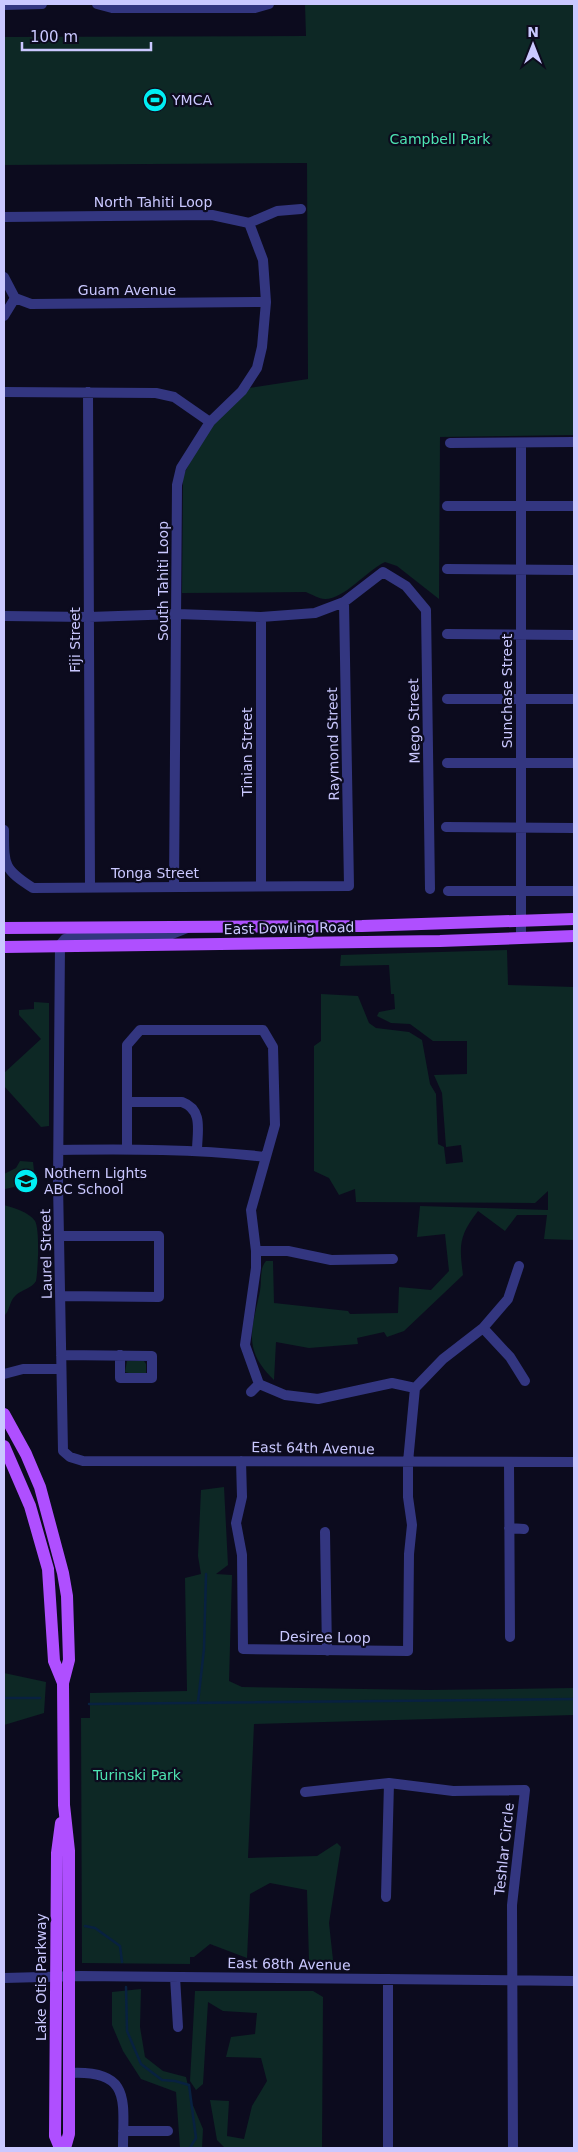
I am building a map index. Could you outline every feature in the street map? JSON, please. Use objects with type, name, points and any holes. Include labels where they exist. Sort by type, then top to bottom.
[{"type":"main road","name":"East Dowling Road","points":[[4,928],[521,922],[574,919]]},
{"type":"main road","name":"East Dowling Road","points":[[4,947],[574,936]]},
{"type":"main road","name":"Lake Otis Parkway","points":[[4,1414],[26,1454],[47,1508],[63,1573],[69,1635],[69,1660],[63,1682],[64,1805],[69,1851],[70,1976],[69,2134],[65,2148]]},
{"type":"main road","name":"Lake Otis Parkway","points":[[4,1446],[30,1506],[48,1570],[54,1661],[63,1682]]},
{"type":"main road","points":[[50,1589],[60,1598],[64,1629],[69,1635]]},
{"type":"main road","name":"Lake Otis Parkway","points":[[60,2148],[55,2136],[57,1853],[64,1805]]},
{"type":"street","points":[[4,5],[42,4]]},
{"type":"street","points":[[97,4],[112,8],[150,5],[255,8],[269,4]]},
{"type":"street","points":[[266,302],[263,260],[249,223],[277,211],[301,209]]},
{"type":"street","name":"North Tahiti Loop","points":[[4,217],[212,215],[249,223]]},
{"type":"street","points":[[4,277],[15,298],[4,316]]},
{"type":"street","name":"Guam Avenue","points":[[15,298],[31,304],[266,302]]},
{"type":"street","name":"South Tahiti Loop","points":[[174,887],[177,485],[181,468],[210,422],[242,391],[256,368],[262,348],[266,302]]},
{"type":"street","points":[[4,386],[4,397]]},
{"type":"street","points":[[4,392],[156,394],[174,397],[210,422]]},
{"type":"street","name":"Fiji Street","points":[[88,392],[90,888]]},
{"type":"street","points":[[450,443],[574,442]]},
{"type":"street","name":"Sunchase Street","points":[[520,443],[521,938]]},
{"type":"street","points":[[447,506],[574,506]]},
{"type":"street","points":[[447,569],[574,570]]},
{"type":"street","name":"Mego Street","points":[[344,602],[383,572],[406,586],[426,610],[430,890]]},
{"type":"street","points":[[4,616],[89,617],[177,614],[261,617],[315,613],[344,602]]},
{"type":"street","name":"Raymond Street","points":[[344,602],[349,886]]},
{"type":"street","name":"Tinian Street","points":[[261,617],[261,886]]},
{"type":"street","points":[[447,634],[574,635]]},
{"type":"street","points":[[447,698],[574,699]]},
{"type":"street","points":[[447,763],[574,763]]},
{"type":"street","points":[[446,828],[574,828]]},
{"type":"street","name":"Tonga Street","points":[[4,830],[4,856],[12,874],[33,888],[349,886]]},
{"type":"street","points":[[448,891],[574,891]]},
{"type":"street","points":[[60,945],[65,939],[76,935],[158,936],[169,935],[188,927]]},
{"type":"street","name":"Laurel Street","points":[[60,945],[58,1150],[63,1442]]},
{"type":"street","points":[[127,1149],[127,1045],[140,1030],[263,1030],[273,1047],[274,1125],[251,1210],[256,1250],[245,1345],[258,1384],[285,1395],[318,1399],[392,1383],[415,1388]]},
{"type":"street","points":[[127,1102],[182,1102],[190,1105],[198,1114],[197,1151]]},
{"type":"street","points":[[58,1150],[197,1151],[266,1157]]},
{"type":"street","points":[[59,1236],[159,1236],[159,1296],[60,1296]]},
{"type":"street","points":[[256,1250],[288,1250],[331,1260],[393,1259]]},
{"type":"street","points":[[408,1462],[415,1388],[443,1359],[483,1328],[508,1298],[519,1266]]},
{"type":"street","points":[[483,1328],[510,1357],[525,1382]]},
{"type":"street","points":[[61,1355],[120,1355]]},
{"type":"street","points":[[4,1374],[23,1369],[61,1369]]},
{"type":"street","points":[[251,1392],[258,1384]]},
{"type":"street","name":"East 64th Avenue","points":[[63,1442],[63,1450],[70,1457],[83,1461],[574,1462]]},
{"type":"street","name":"Desiree Loop","points":[[242,1461],[242,1497],[236,1523],[242,1555],[242,1649],[327,1651],[408,1651],[409,1554],[412,1525],[408,1497],[408,1462]]},
{"type":"street","points":[[509,1463],[510,1637]]},
{"type":"street","points":[[510,1528],[524,1529]]},
{"type":"street","points":[[325,1532],[327,1651]]},
{"type":"street","points":[[386,1897],[389,1782]]},
{"type":"street","name":"Teshlar Circle","points":[[304,1792],[389,1782],[453,1791],[525,1790],[512,1905],[512,1982]]},
{"type":"street","name":"East 68th Avenue","points":[[4,1978],[70,1976],[512,1982],[574,1981]]},
{"type":"street","points":[[175,1977],[178,2026]]},
{"type":"street","points":[[388,1979],[388,2148]]},
{"type":"street","points":[[512,1982],[513,2148]]},
{"type":"street","points":[[70,2073],[90,2072],[108,2078],[119,2088],[123,2098],[123,2148]]},
{"type":"street","points":[[123,2131],[168,2131]]},
{"type":"green space","name":"Campbell Park","points":[[305,4],[574,4],[574,435],[440,437],[439,599],[397,566],[385,562],[333,598],[325,599],[306,592],[182,593],[183,476],[209,425],[249,388],[308,379],[307,163],[4,165],[4,37],[306,36]]},
{"type":"green space","points":[[507,950],[508,985],[574,987],[574,1240],[544,1239],[547,1215],[517,1215],[505,1231],[478,1211],[467,1227],[462,1241],[463,1275],[404,1331],[387,1337],[384,1332],[357,1338],[358,1344],[309,1348],[276,1342],[274,1380],[257,1358],[252,1338],[262,1271],[266,1261],[273,1261],[274,1303],[348,1311],[350,1314],[398,1313],[399,1287],[431,1290],[449,1271],[445,1234],[417,1237],[420,1206],[548,1210],[548,1191],[535,1203],[356,1202],[355,1189],[339,1195],[329,1178],[314,1171],[314,1046],[321,1041],[321,994],[358,996],[369,1023],[376,1028],[409,1032],[422,1040],[430,1084],[436,1094],[438,1144],[444,1147],[446,1164],[463,1162],[461,1145],[446,1147],[442,1093],[434,1075],[467,1074],[467,1041],[433,1041],[410,1024],[391,1023],[377,1016],[379,1012],[395,1009],[394,994],[391,994],[389,965],[340,966],[341,955]]},
{"type":"green space","points":[[34,1002],[49,1003],[49,1126],[41,1127],[4,1086],[4,1073],[41,1039],[19,1015],[19,1010],[34,1009]]},
{"type":"green space","points":[[20,1161],[33,1162],[34,1171],[21,1183],[5,1189],[4,1174],[16,1168]]},
{"type":"green space","points":[[4,1205],[25,1213],[35,1221],[38,1233],[38,1250],[36,1281],[32,1286],[14,1297],[4,1316]]},
{"type":"green space","points":[[127,1361],[144,1361],[146,1373],[136,1375],[125,1372]]},
{"type":"green space","name":"Turinski Park","points":[[224,1487],[228,1565],[216,1574],[232,1575],[229,1681],[242,1687],[428,1690],[574,1688],[574,1715],[254,1724],[248,1858],[317,1856],[337,1843],[341,1847],[329,1923],[333,1960],[309,1961],[307,1890],[270,1883],[250,1894],[247,1958],[210,1944],[194,1957],[190,1957],[190,1964],[82,1963],[81,1718],[90,1718],[90,1693],[187,1691],[185,1578],[201,1574],[198,1556],[201,1490]]},
{"type":"green space","points":[[4,1673],[46,1682],[44,1713],[4,1725]]},
{"type":"green space","points":[[141,1989],[140,2027],[145,2057],[163,2071],[186,2077],[192,2103],[203,2129],[202,2148],[180,2148],[176,2092],[141,2079],[123,2051],[112,2025],[112,1992]]},
{"type":"green space","points":[[195,1991],[313,1991],[323,1997],[322,2148],[225,2148],[217,2140],[210,2100],[229,2101],[227,2136],[244,2139],[252,2106],[267,2081],[261,2058],[226,2057],[231,2037],[255,2034],[257,2013],[223,2011],[208,2002],[203,2084],[196,2090],[190,2081]]},
{"type":"waterway","points":[[198,1702],[204,1649],[206,1574]]},
{"type":"waterway","points":[[4,1698],[40,1698]]},
{"type":"waterway","points":[[89,1704],[574,1699]]},
{"type":"waterway","points":[[85,1926],[95,1928],[120,1946],[122,1962]]},
{"type":"waterway","points":[[126,1987],[127,2031],[141,2064],[162,2080],[189,2085],[196,2138],[190,2148]]},
{"type":"place","name":"YMCA","points":[[155,100]]},
{"type":"place","name":"Nothern Lights ABC School","points":[[26,1181]]}]
